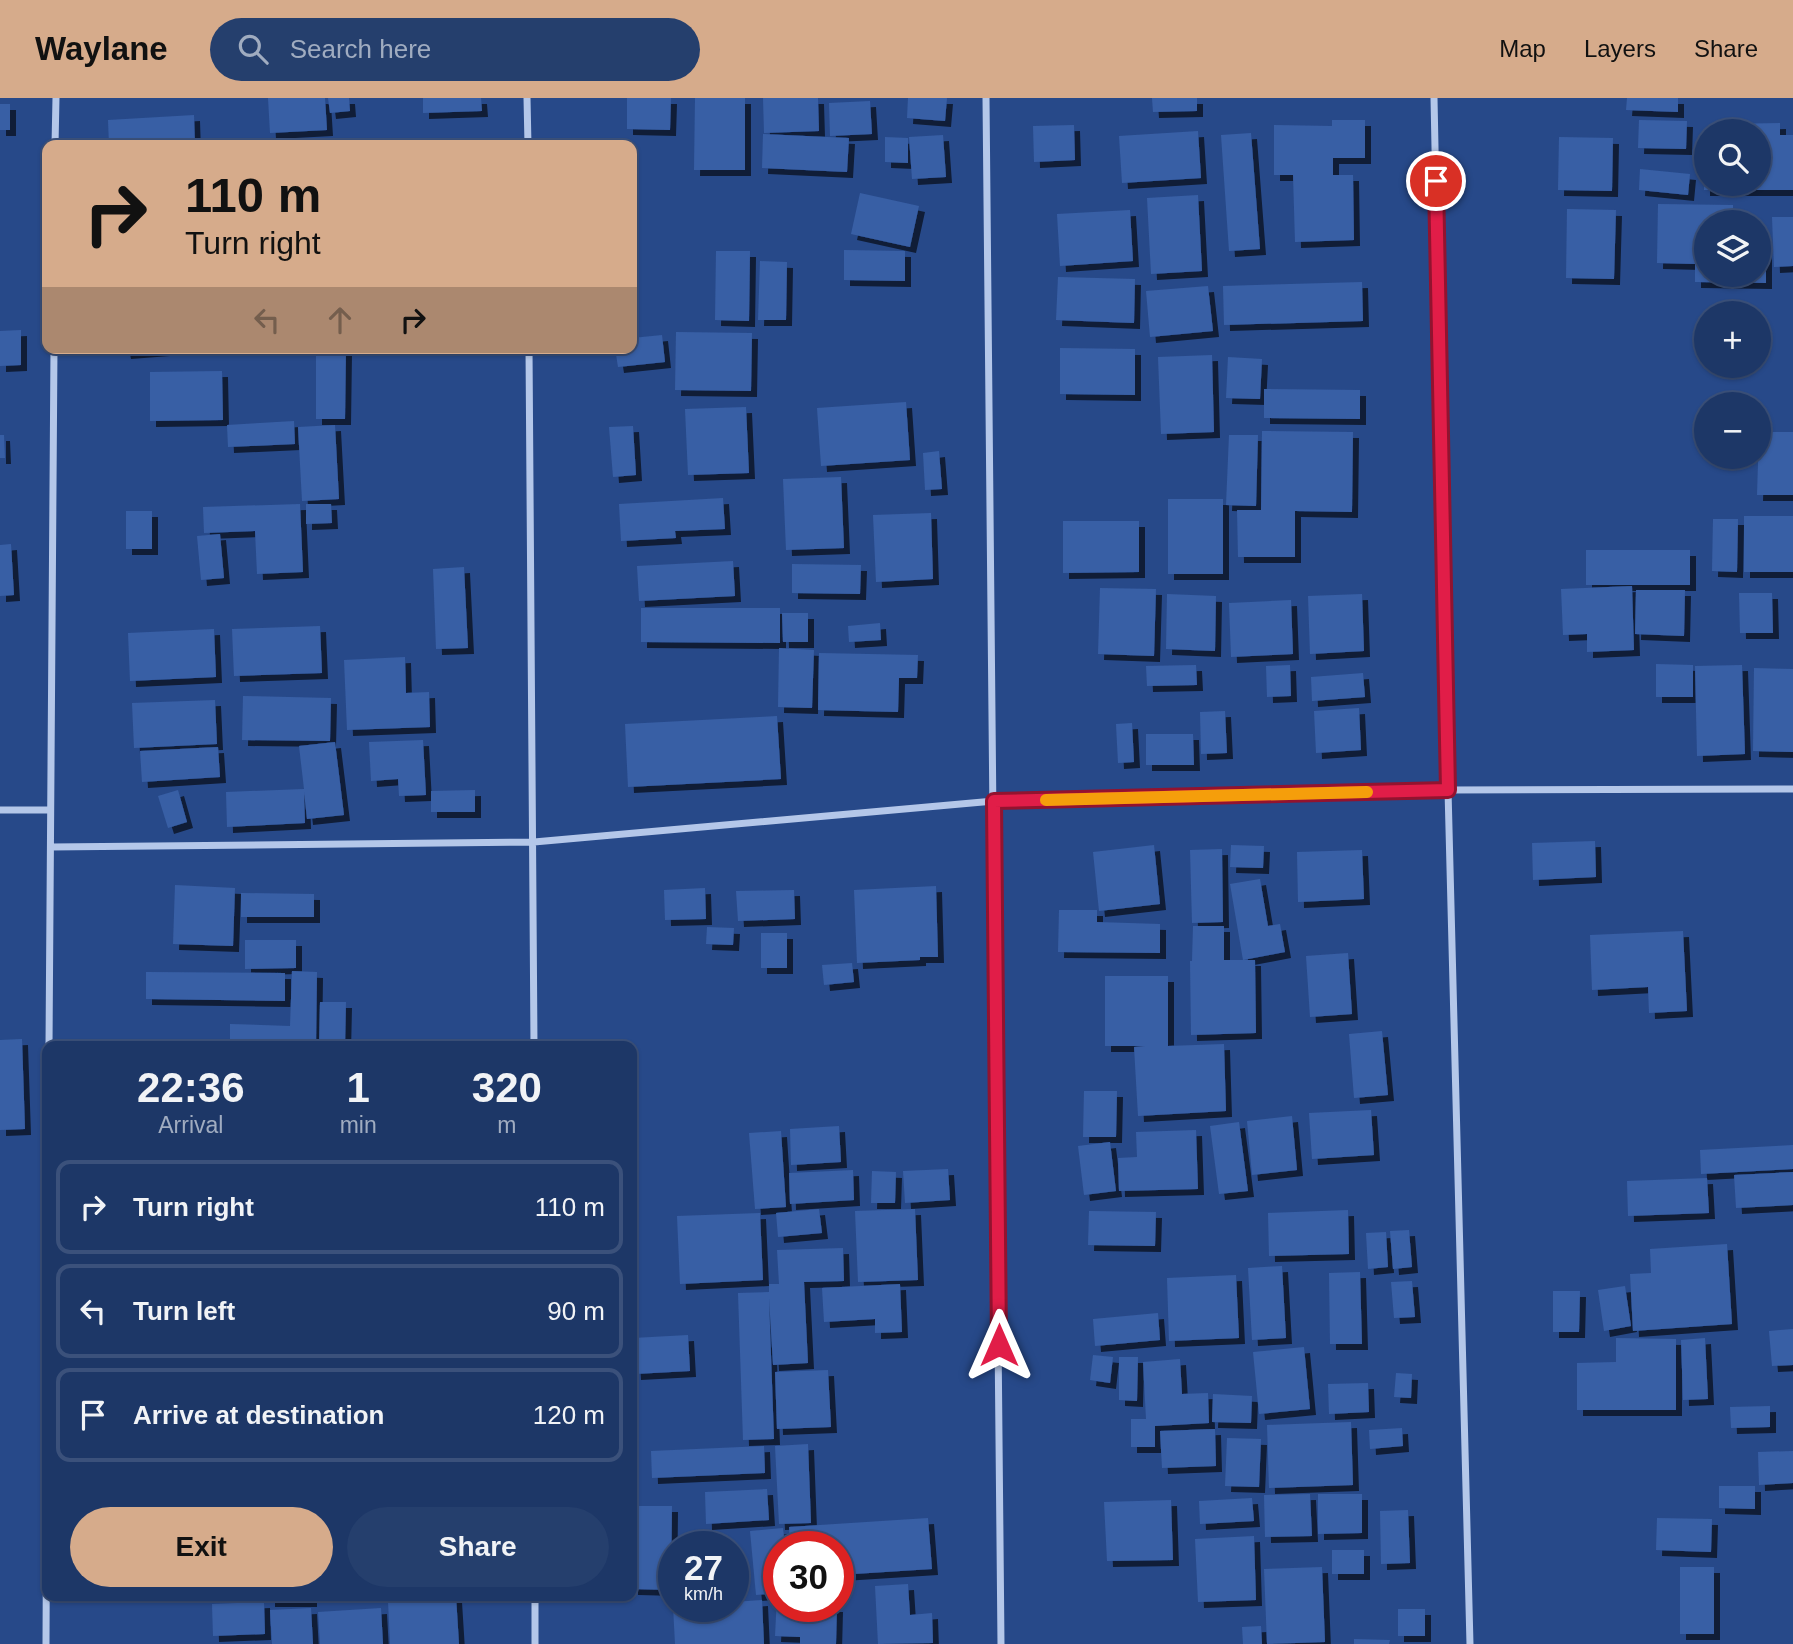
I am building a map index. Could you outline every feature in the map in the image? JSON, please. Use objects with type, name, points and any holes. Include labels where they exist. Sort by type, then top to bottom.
[{"type":"street","points":[[55,140],[56,98]]},
{"type":"street","points":[[527,98],[528,140]]},
{"type":"street","points":[[986,98],[1001,1644]]},
{"type":"street","points":[[1434,98],[1448,790],[1470,1644]]},
{"type":"street","points":[[50,1041],[54,354]]},
{"type":"street","points":[[529,354],[534,1041]]},
{"type":"street","points":[[51,846],[534,842],[994,801],[1448,790],[1793,789]]},
{"type":"street","points":[[0,810],[50,810]]},
{"type":"street","points":[[46,1601],[46,1644]]},
{"type":"street","points":[[535,1601],[535,1644]]},
{"type":"building","points":[[268,98],[325,98],[327,130],[270,133]]},
{"type":"building","points":[[328,98],[349,98],[350,111],[330,113]]},
{"type":"building","points":[[423,98],[481,98],[482,111],[423,113]]},
{"type":"building","points":[[627,98],[671,98],[670,130],[627,129]]},
{"type":"building","points":[[695,98],[745,98],[745,170],[694,170]]},
{"type":"building","points":[[763,98],[818,98],[819,131],[764,133]]},
{"type":"building","points":[[908,98],[947,98],[945,121],[907,118]]},
{"type":"building","points":[[1152,98],[1197,98],[1197,111],[1153,112]]},
{"type":"building","points":[[1627,98],[1678,98],[1678,112],[1626,110]]},
{"type":"building","points":[[870,101],[872,134],[830,136],[829,103]]},
{"type":"building","points":[[0,104],[10,104],[10,130],[0,130]]},
{"type":"building","points":[[194,115],[195,140],[109,140],[108,120]]},
{"type":"building","points":[[1332,120],[1365,120],[1365,158],[1333,158],[1333,175],[1353,175],[1354,240],[1295,242],[1293,175],[1274,175],[1274,125],[1332,126]]},
{"type":"building","points":[[1639,120],[1687,121],[1686,149],[1638,148]]},
{"type":"building","points":[[1771,123],[1780,123],[1780,135],[1793,135],[1793,190],[1771,190]]},
{"type":"building","points":[[1074,125],[1075,160],[1034,162],[1033,126]]},
{"type":"building","points":[[1198,131],[1201,178],[1122,183],[1119,136]]},
{"type":"building","points":[[1251,133],[1260,249],[1229,251],[1221,135]]},
{"type":"building","points":[[763,134],[849,138],[847,172],[762,168]]},
{"type":"building","points":[[943,135],[946,177],[912,179],[909,137]]},
{"type":"building","points":[[885,137],[908,138],[908,163],[885,162]]},
{"type":"building","points":[[1559,137],[1613,138],[1612,191],[1558,190]]},
{"type":"building","points":[[1640,169],[1690,174],[1688,195],[1639,190]]},
{"type":"building","points":[[860,193],[919,206],[910,247],[851,234]]},
{"type":"building","points":[[1198,195],[1202,271],[1151,274],[1147,198]]},
{"type":"building","points":[[1658,204],[1733,205],[1733,210],[1694,210],[1694,264],[1657,263]]},
{"type":"building","points":[[1567,209],[1616,210],[1614,279],[1566,278]]},
{"type":"building","points":[[1130,210],[1133,261],[1060,266],[1057,214]]},
{"type":"building","points":[[1772,217],[1793,217],[1793,266],[1774,267]]},
{"type":"building","points":[[844,250],[905,251],[905,281],[844,280]]},
{"type":"building","points":[[716,251],[750,251],[749,321],[715,320]]},
{"type":"building","points":[[760,261],[787,262],[786,320],[758,320]]},
{"type":"building","points":[[1058,277],[1135,279],[1134,323],[1056,320]]},
{"type":"building","points":[[1362,282],[1363,321],[1224,325],[1223,286]]},
{"type":"building","points":[[1208,286],[1213,331],[1150,337],[1146,291]]},
{"type":"building","points":[[21,330],[21,365],[0,366],[0,331]]},
{"type":"building","points":[[676,332],[752,333],[751,391],[675,390]]},
{"type":"building","points":[[662,335],[665,362],[618,367],[616,354],[637,354],[637,338]]},
{"type":"building","points":[[1060,348],[1135,349],[1135,395],[1060,394]]},
{"type":"building","points":[[316,354],[346,354],[345,419],[316,419]]},
{"type":"building","points":[[1212,355],[1214,432],[1161,434],[1158,357]]},
{"type":"building","points":[[1228,357],[1262,359],[1260,399],[1226,398]]},
{"type":"building","points":[[222,371],[223,420],[150,421],[150,372]]},
{"type":"building","points":[[1264,389],[1360,390],[1360,419],[1264,418]]},
{"type":"building","points":[[906,402],[910,460],[821,466],[817,408]]},
{"type":"building","points":[[746,407],[749,473],[688,475],[685,409]]},
{"type":"building","points":[[294,421],[295,444],[228,447],[227,425]]},
{"type":"building","points":[[335,425],[339,499],[302,501],[298,427]]},
{"type":"building","points":[[633,426],[636,475],[613,477],[609,427]]},
{"type":"building","points":[[1262,431],[1353,432],[1352,512],[1295,511],[1295,557],[1238,557],[1237,510],[1261,510]]},
{"type":"building","points":[[1771,432],[1793,432],[1793,495],[1757,495],[1758,469],[1771,469]]},
{"type":"building","points":[[0,435],[4,435],[5,458],[0,458]]},
{"type":"building","points":[[1229,435],[1258,435],[1256,506],[1226,505]]},
{"type":"building","points":[[939,451],[942,489],[925,490],[923,453]]},
{"type":"building","points":[[841,477],[844,548],[786,550],[783,479]]},
{"type":"building","points":[[723,498],[725,529],[675,531],[676,538],[621,541],[619,504]]},
{"type":"building","points":[[1168,499],[1223,499],[1223,574],[1168,574]]},
{"type":"building","points":[[300,504],[303,572],[257,574],[255,531],[204,533],[203,507]]},
{"type":"building","points":[[306,504],[331,504],[332,523],[306,524]]},
{"type":"building","points":[[126,511],[152,511],[152,549],[126,549]]},
{"type":"building","points":[[931,513],[933,579],[876,582],[873,515]]},
{"type":"building","points":[[1744,516],[1793,516],[1793,572],[1744,572]]},
{"type":"building","points":[[1713,519],[1738,519],[1737,572],[1712,571]]},
{"type":"building","points":[[1063,521],[1139,521],[1139,572],[1063,573]]},
{"type":"building","points":[[220,534],[224,578],[201,580],[197,536]]},
{"type":"building","points":[[11,544],[14,595],[0,596],[0,545]]},
{"type":"building","points":[[1586,550],[1690,550],[1690,585],[1586,585]]},
{"type":"building","points":[[733,561],[735,596],[639,601],[637,566]]},
{"type":"building","points":[[792,564],[861,565],[860,594],[792,593]]},
{"type":"building","points":[[464,567],[468,648],[436,649],[433,569]]},
{"type":"building","points":[[1632,586],[1634,650],[1587,652],[1587,634],[1563,635],[1561,589]]},
{"type":"building","points":[[1100,588],[1156,589],[1154,656],[1098,654]]},
{"type":"building","points":[[1636,590],[1685,590],[1684,636],[1635,634]]},
{"type":"building","points":[[1739,593],[1772,593],[1773,633],[1740,633]]},
{"type":"building","points":[[1167,594],[1216,596],[1215,651],[1166,649]]},
{"type":"building","points":[[1362,594],[1364,651],[1310,654],[1308,596]]},
{"type":"building","points":[[1291,600],[1293,654],[1231,657],[1229,603]]},
{"type":"building","points":[[641,608],[780,608],[780,643],[641,642]]},
{"type":"building","points":[[782,613],[808,613],[808,642],[783,642]]},
{"type":"building","points":[[880,623],[881,640],[849,642],[848,626]]},
{"type":"building","points":[[320,626],[322,673],[234,676],[232,629]]},
{"type":"building","points":[[214,629],[216,677],[130,681],[128,633]]},
{"type":"building","points":[[779,648],[814,650],[812,708],[778,707]]},
{"type":"building","points":[[819,653],[918,655],[917,678],[899,678],[898,712],[818,710]]},
{"type":"building","points":[[405,657],[406,693],[429,692],[430,727],[347,730],[344,660]]},
{"type":"building","points":[[1656,664],[1693,665],[1693,697],[1656,697]]},
{"type":"building","points":[[1196,665],[1197,685],[1147,686],[1146,666]]},
{"type":"building","points":[[1290,665],[1291,696],[1267,697],[1266,666]]},
{"type":"building","points":[[1742,665],[1745,754],[1697,756],[1695,666]]},
{"type":"building","points":[[1754,668],[1793,669],[1793,752],[1753,751]]},
{"type":"building","points":[[1363,673],[1365,697],[1312,701],[1311,677]]},
{"type":"building","points":[[243,696],[331,698],[330,741],[242,740]]},
{"type":"building","points":[[215,700],[217,744],[134,748],[132,703]]},
{"type":"building","points":[[1359,708],[1361,750],[1316,753],[1314,711]]},
{"type":"building","points":[[1225,711],[1227,753],[1201,754],[1200,712]]},
{"type":"building","points":[[777,716],[781,779],[628,787],[625,724]]},
{"type":"building","points":[[1132,723],[1134,762],[1118,763],[1116,724]]},
{"type":"building","points":[[1146,734],[1193,734],[1194,765],[1146,765]]},
{"type":"building","points":[[423,740],[426,795],[399,796],[398,779],[371,781],[369,742]]},
{"type":"building","points":[[335,742],[344,815],[307,819],[304,792],[305,823],[227,827],[226,792],[304,789],[299,746]]},
{"type":"building","points":[[218,747],[220,777],[142,782],[140,751]]},
{"type":"building","points":[[178,790],[187,822],[168,828],[158,796]]},
{"type":"building","points":[[475,790],[475,812],[431,812],[431,791]]},
{"type":"building","points":[[1595,841],[1596,877],[1533,880],[1532,843]]},
{"type":"building","points":[[1154,845],[1160,904],[1099,911],[1093,852]]},
{"type":"building","points":[[1231,845],[1264,846],[1263,868],[1230,867]]},
{"type":"building","points":[[1222,849],[1223,922],[1192,923],[1190,850]]},
{"type":"building","points":[[1362,850],[1364,899],[1298,902],[1297,852]]},
{"type":"building","points":[[1260,879],[1268,926],[1280,924],[1285,952],[1243,960],[1230,884]]},
{"type":"building","points":[[175,885],[235,888],[233,946],[173,944]]},
{"type":"building","points":[[936,886],[938,957],[857,963],[854,890]]},
{"type":"building","points":[[705,888],[706,919],[665,920],[664,890]]},
{"type":"building","points":[[794,890],[795,919],[738,921],[736,891]]},
{"type":"building","points":[[241,893],[314,894],[314,917],[241,917]]},
{"type":"building","points":[[1059,910],[1097,910],[1097,922],[1160,924],[1160,953],[1058,952]]},
{"type":"building","points":[[1193,926],[1224,926],[1224,960],[1255,960],[1256,1033],[1191,1035],[1190,961]]},
{"type":"building","points":[[707,927],[734,928],[733,945],[706,944]]},
{"type":"building","points":[[1683,931],[1687,1011],[1649,1013],[1648,987],[1592,990],[1590,935]]},
{"type":"building","points":[[761,933],[787,933],[787,968],[761,968]]},
{"type":"building","points":[[245,940],[296,940],[296,968],[245,969]]},
{"type":"building","points":[[1348,953],[1352,1014],[1310,1017],[1306,956]]},
{"type":"building","points":[[852,963],[854,982],[824,985],[822,965]]},
{"type":"building","points":[[292,971],[317,972],[316,1041],[230,1041],[230,1024],[290,1026]]},
{"type":"building","points":[[146,972],[285,973],[285,1001],[146,999]]},
{"type":"building","points":[[1105,976],[1168,976],[1168,1046],[1224,1044],[1226,1111],[1138,1116],[1134,1047],[1145,1046],[1105,1046]]},
{"type":"building","points":[[320,1002],[346,1002],[345,1041],[319,1041]]},
{"type":"building","points":[[1382,1031],[1388,1095],[1354,1098],[1349,1034]]},
{"type":"building","points":[[22,1039],[25,1129],[0,1130],[0,1040]]},
{"type":"building","points":[[1084,1091],[1117,1091],[1116,1137],[1083,1137]]},
{"type":"building","points":[[1371,1110],[1374,1155],[1312,1159],[1309,1113]]},
{"type":"building","points":[[1292,1116],[1297,1170],[1252,1175],[1247,1121]]},
{"type":"building","points":[[1239,1122],[1248,1191],[1219,1194],[1210,1126]]},
{"type":"building","points":[[839,1126],[841,1162],[791,1165],[790,1129]]},
{"type":"building","points":[[1196,1130],[1198,1189],[1119,1191],[1118,1158],[1137,1157],[1136,1132]]},
{"type":"building","points":[[781,1131],[786,1207],[755,1209],[749,1133]]},
{"type":"building","points":[[1110,1142],[1116,1191],[1084,1195],[1078,1146]]},
{"type":"building","points":[[1793,1145],[1793,1169],[1701,1174],[1700,1150]]},
{"type":"building","points":[[948,1169],[950,1200],[905,1203],[903,1171]]},
{"type":"building","points":[[853,1170],[854,1200],[790,1204],[789,1173]]},
{"type":"building","points":[[872,1171],[896,1172],[895,1203],[871,1203]]},
{"type":"building","points":[[1793,1172],[1793,1205],[1736,1208],[1734,1175]]},
{"type":"building","points":[[1707,1178],[1709,1213],[1628,1216],[1627,1181]]},
{"type":"building","points":[[819,1209],[822,1233],[778,1237],[776,1213]]},
{"type":"building","points":[[915,1209],[918,1280],[858,1282],[855,1211]]},
{"type":"building","points":[[1348,1210],[1349,1254],[1269,1256],[1268,1213]]},
{"type":"building","points":[[1089,1211],[1156,1212],[1155,1246],[1088,1245]]},
{"type":"building","points":[[760,1213],[763,1280],[680,1284],[677,1216]]},
{"type":"building","points":[[1409,1230],[1412,1267],[1393,1269],[1390,1231]]},
{"type":"building","points":[[1386,1232],[1388,1267],[1368,1269],[1366,1233]]},
{"type":"building","points":[[1727,1244],[1732,1324],[1633,1331],[1630,1274],[1651,1273],[1650,1249]]},
{"type":"building","points":[[843,1248],[844,1281],[804,1282],[808,1363],[773,1365],[769,1298],[774,1439],[743,1440],[738,1293],[769,1292],[769,1284],[779,1284],[777,1250]]},
{"type":"building","points":[[1282,1266],[1286,1338],[1252,1340],[1248,1268]]},
{"type":"building","points":[[1360,1272],[1362,1344],[1330,1344],[1329,1273]]},
{"type":"building","points":[[1236,1275],[1239,1338],[1169,1341],[1167,1278]]},
{"type":"building","points":[[1412,1281],[1415,1317],[1394,1318],[1391,1282]]},
{"type":"building","points":[[900,1284],[902,1332],[875,1333],[875,1319],[824,1322],[822,1288]]},
{"type":"building","points":[[1625,1286],[1631,1326],[1604,1331],[1598,1290]]},
{"type":"building","points":[[1553,1291],[1580,1291],[1579,1332],[1553,1332]]},
{"type":"building","points":[[1158,1313],[1160,1340],[1095,1346],[1093,1319]]},
{"type":"building","points":[[1793,1329],[1793,1365],[1772,1366],[1769,1331]]},
{"type":"building","points":[[688,1335],[690,1371],[637,1374],[637,1338]]},
{"type":"building","points":[[1616,1338],[1676,1339],[1676,1410],[1577,1410],[1577,1363],[1616,1362]]},
{"type":"building","points":[[1705,1338],[1708,1399],[1683,1400],[1681,1340]]},
{"type":"building","points":[[1304,1347],[1310,1409],[1259,1414],[1253,1352]]},
{"type":"building","points":[[1093,1355],[1113,1357],[1110,1383],[1090,1380]]},
{"type":"building","points":[[1119,1357],[1138,1357],[1137,1401],[1119,1400]]},
{"type":"building","points":[[1180,1359],[1182,1394],[1208,1393],[1209,1423],[1155,1426],[1155,1447],[1131,1447],[1131,1419],[1146,1419],[1143,1362]]},
{"type":"building","points":[[828,1370],[831,1427],[777,1429],[775,1372]]},
{"type":"building","points":[[1396,1373],[1412,1374],[1411,1398],[1394,1397]]},
{"type":"building","points":[[1368,1383],[1369,1412],[1329,1414],[1328,1384]]},
{"type":"building","points":[[1213,1394],[1252,1396],[1251,1423],[1212,1422]]},
{"type":"building","points":[[1770,1406],[1770,1427],[1731,1428],[1730,1407]]},
{"type":"building","points":[[1351,1422],[1353,1485],[1269,1488],[1267,1425]]},
{"type":"building","points":[[1402,1428],[1403,1446],[1370,1449],[1369,1430]]},
{"type":"building","points":[[1215,1429],[1216,1466],[1162,1468],[1160,1431]]},
{"type":"building","points":[[1227,1438],[1261,1439],[1259,1487],[1225,1486]]},
{"type":"building","points":[[808,1444],[811,1523],[779,1524],[775,1446]]},
{"type":"building","points":[[764,1446],[765,1473],[652,1478],[651,1451]]},
{"type":"building","points":[[1793,1451],[1793,1483],[1759,1485],[1758,1452]]},
{"type":"building","points":[[1719,1486],[1755,1486],[1755,1509],[1719,1508]]},
{"type":"building","points":[[767,1489],[769,1520],[706,1524],[705,1492]]},
{"type":"building","points":[[1310,1494],[1312,1536],[1265,1537],[1264,1495]]},
{"type":"building","points":[[1318,1494],[1362,1494],[1362,1533],[1318,1534]]},
{"type":"building","points":[[1252,1498],[1254,1521],[1200,1524],[1199,1501]]},
{"type":"building","points":[[1171,1500],[1173,1560],[1107,1561],[1104,1502]]},
{"type":"building","points":[[637,1506],[672,1506],[672,1531],[658,1531],[658,1590],[637,1589]]},
{"type":"building","points":[[1408,1510],[1410,1563],[1381,1564],[1380,1511]]},
{"type":"building","points":[[928,1518],[932,1569],[854,1574],[854,1531],[789,1531],[789,1527]]},
{"type":"building","points":[[1657,1518],[1712,1519],[1711,1552],[1656,1550]]},
{"type":"building","points":[[783,1528],[783,1531],[763,1531],[763,1594],[756,1595],[750,1531]]},
{"type":"building","points":[[1254,1536],[1256,1600],[1198,1602],[1195,1539]]},
{"type":"building","points":[[1332,1550],[1364,1550],[1364,1574],[1332,1574]]},
{"type":"building","points":[[1322,1567],[1325,1642],[1267,1644],[1264,1569]]},
{"type":"building","points":[[1680,1567],[1714,1567],[1714,1634],[1680,1634]]},
{"type":"building","points":[[908,1584],[910,1615],[932,1613],[933,1643],[878,1644],[875,1586]]},
{"type":"building","points":[[762,1600],[764,1644],[675,1644],[674,1622],[749,1622],[749,1601]]},
{"type":"building","points":[[388,1601],[456,1601],[459,1644],[390,1644]]},
{"type":"building","points":[[264,1602],[265,1634],[213,1636],[212,1604]]},
{"type":"building","points":[[311,1608],[313,1644],[272,1644],[270,1610]]},
{"type":"building","points":[[381,1608],[383,1644],[320,1644],[318,1612]]},
{"type":"building","points":[[1398,1609],[1425,1609],[1425,1636],[1398,1636]]},
{"type":"building","points":[[776,1622],[837,1622],[836,1644],[800,1644],[800,1637],[775,1636]]},
{"type":"building","points":[[1261,1626],[1262,1644],[1243,1644],[1242,1627]]},
{"type":"building","points":[[1354,1639],[1390,1640],[1389,1644],[1354,1644]]},
{"type":"slow traffic","points":[[1046,800],[1367,792]]},
{"type":"route","points":[[999,1345],[994,801],[1448,790],[1436,181]]}]
